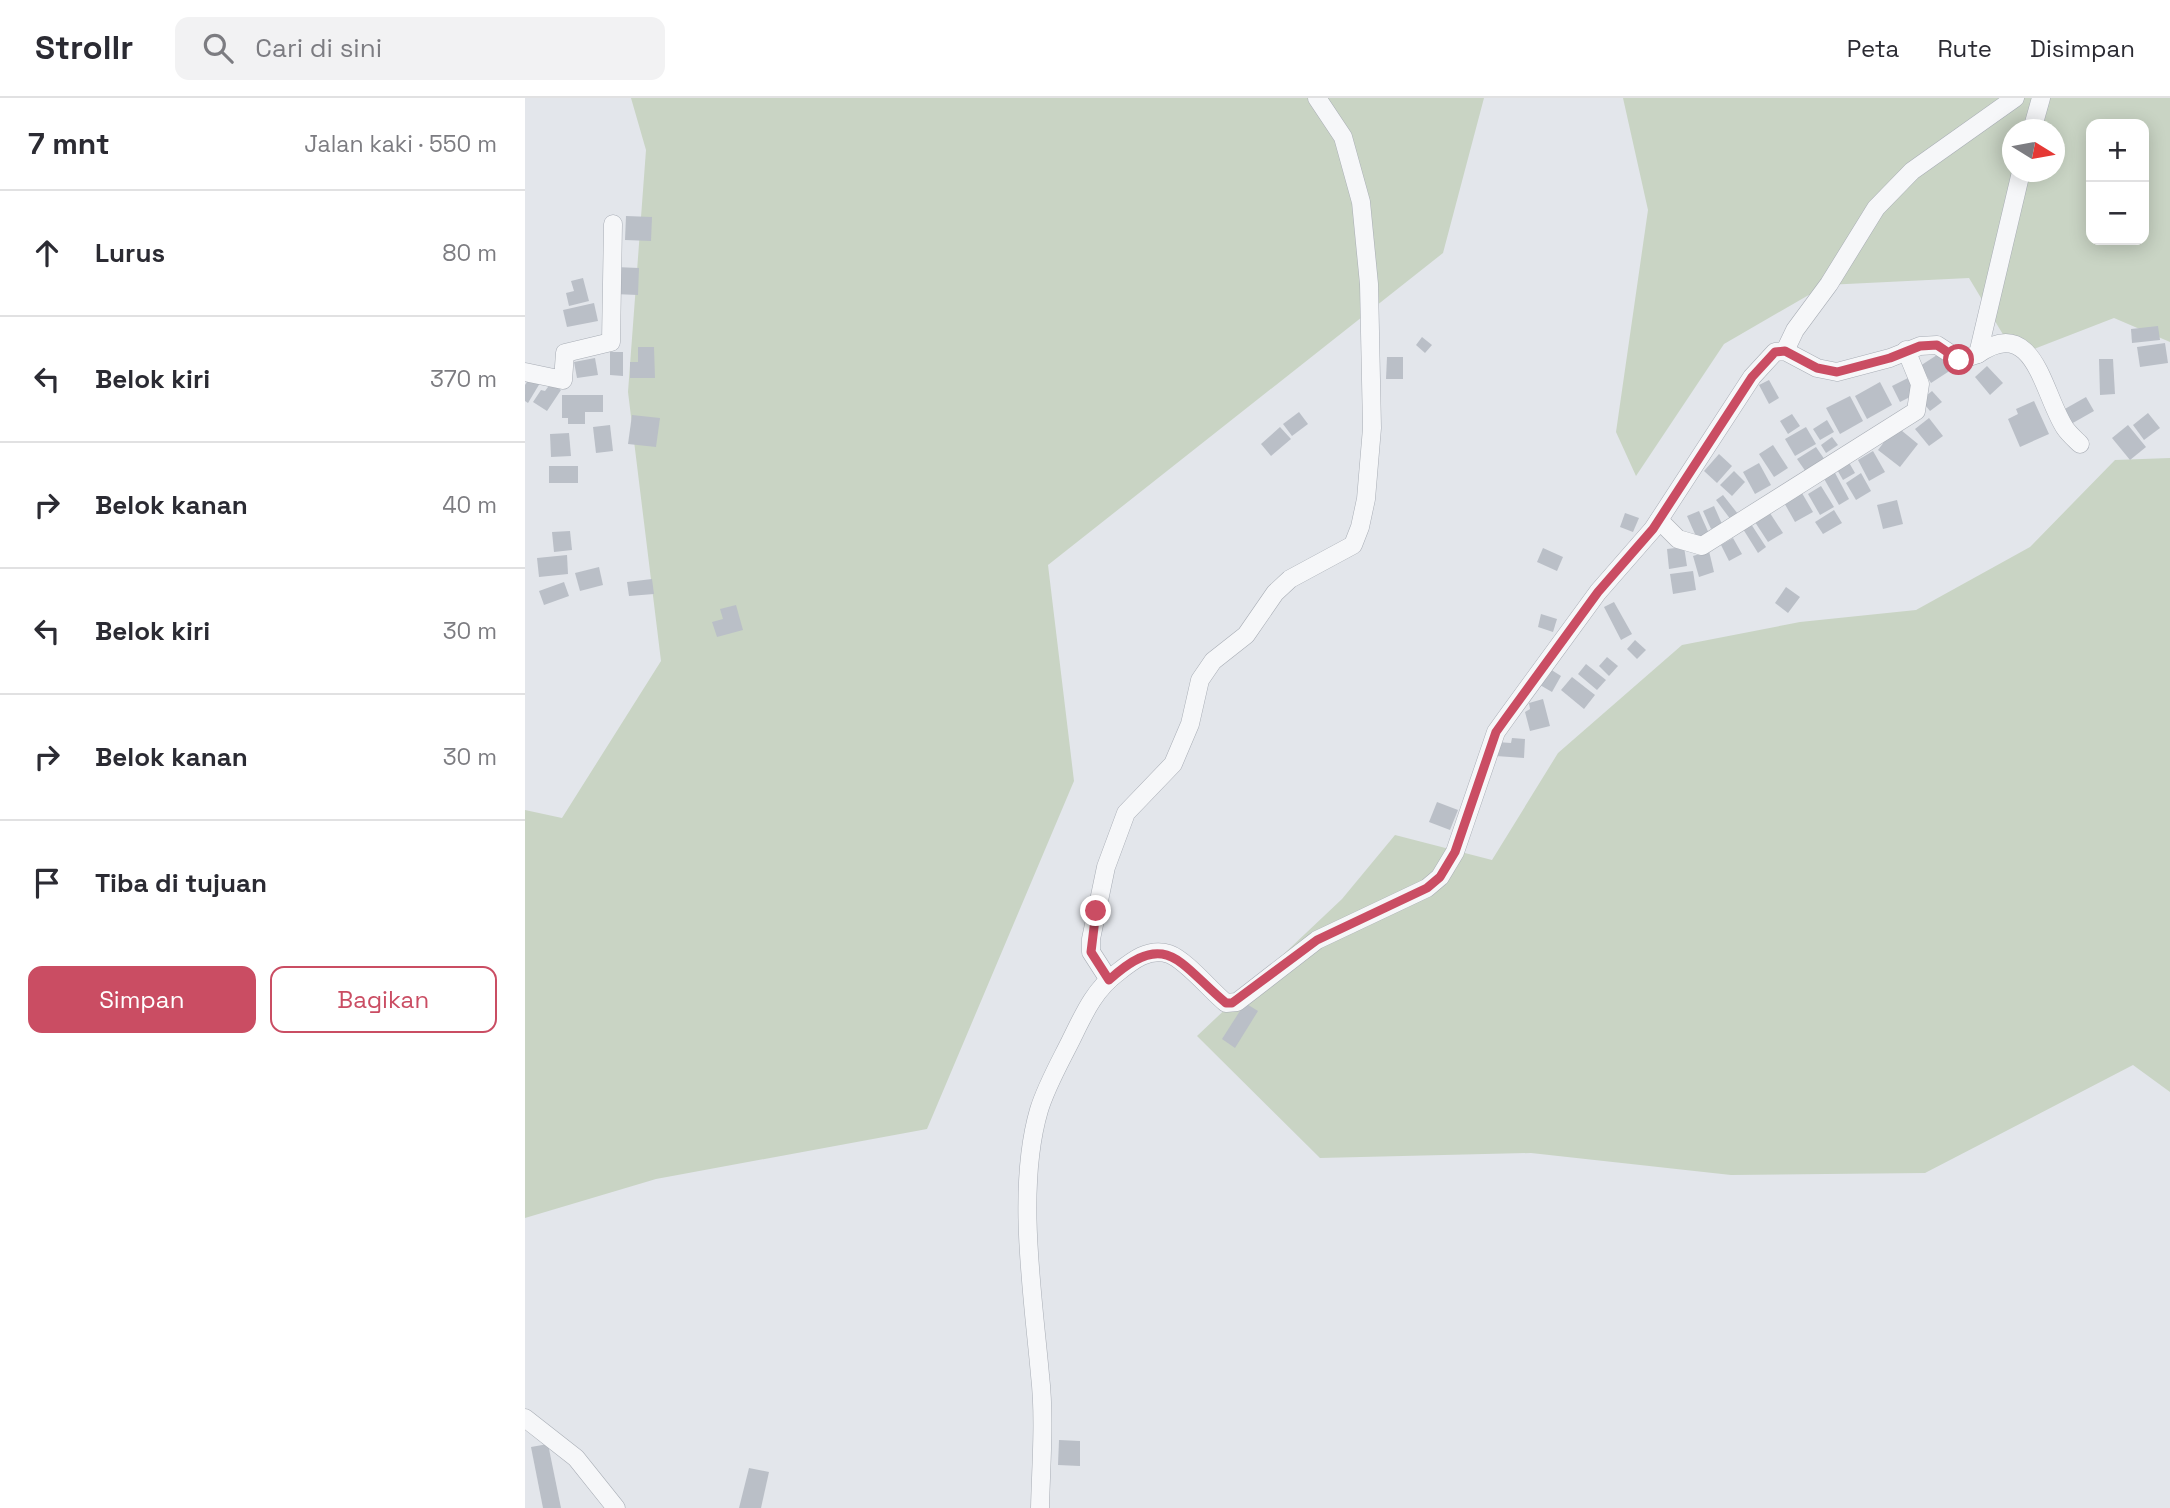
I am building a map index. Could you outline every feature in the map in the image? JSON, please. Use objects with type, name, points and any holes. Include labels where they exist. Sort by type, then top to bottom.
[{"type":"street","points":[[1109,980],[1091,952],[1091,939],[1106,867],[1126,813],[1173,764],[1190,724],[1200,680],[1213,661],[1246,635],[1275,593],[1290,579],[1353,545],[1360,527],[1366,499],[1372,428],[1369,284],[1361,202],[1343,137],[1317,98]]},
{"type":"street","points":[[1785,351],[1795,330],[1829,284],[1876,208],[1912,171],[2015,98]]},
{"type":"street","points":[[2035,119],[2041,98]]},
{"type":"street","points":[[1978,354],[2019,182]]},
{"type":"street","points":[[525,372],[563,380],[565,353],[611,342],[613,224]]},
{"type":"street","points":[[1040,1508],[1041,1378],[1030,1268],[1031,1152],[1039,1110],[1047,1088],[1091,1000],[1109,980],[1147,954],[1166,953],[1179,961],[1226,1003],[1232,1003],[1317,940],[1427,888],[1440,877],[1455,852],[1496,732],[1598,592],[1659,520],[1752,377],[1775,352],[1785,351],[1817,368],[1837,372],[1890,358],[1920,346],[1937,345],[1959,360],[1978,354],[1993,345],[2012,343],[2036,364],[2065,429],[2080,444]]},
{"type":"street","points":[[1659,520],[1678,539],[1702,546],[1916,411],[1920,384],[1906,350]]},
{"type":"street","points":[[525,1418],[576,1458],[616,1508]]},
{"type":"green space","points":[[631,98],[1484,98],[1443,253],[1048,565],[1074,781],[927,1129],[656,1179],[525,1218],[525,810],[562,818],[661,661],[628,392],[646,150]]},
{"type":"green space","points":[[1623,98],[2170,98],[2170,342],[2114,318],[2016,356],[1969,278],[1826,285],[1724,344],[1636,476],[1616,432],[1648,210]]},
{"type":"green space","points":[[2170,458],[2170,1092],[2133,1065],[1925,1173],[1731,1175],[1531,1153],[1320,1158],[1197,1036],[1342,899],[1395,835],[1492,860],[1558,753],[1682,645],[1800,622],[1916,610],[2030,547],[2115,460]]},
{"type":"building","points":[[626,216],[652,217],[651,241],[625,240]]},
{"type":"building","points":[[615,267],[639,268],[638,295],[614,294]]},
{"type":"building","points":[[583,278],[589,301],[569,306],[566,293],[574,291],[571,281]]},
{"type":"building","points":[[594,303],[598,321],[567,327],[563,310]]},
{"type":"building","points":[[2158,326],[2160,340],[2132,343],[2131,329]]},
{"type":"building","points":[[1422,337],[1432,345],[1425,353],[1416,345]]},
{"type":"building","points":[[2165,343],[2168,363],[2140,367],[2137,347]]},
{"type":"building","points":[[638,347],[654,347],[655,378],[630,378],[630,362],[638,362]]},
{"type":"building","points":[[610,352],[623,352],[623,376],[610,375]]},
{"type":"building","points":[[1940,353],[1951,370],[1931,383],[1920,366]]},
{"type":"building","points":[[1387,357],[1403,357],[1403,379],[1386,379]]},
{"type":"building","points":[[595,358],[598,375],[577,378],[574,362]]},
{"type":"building","points":[[2099,359],[2113,359],[2115,394],[2100,395]]},
{"type":"building","points":[[1987,366],[2003,383],[1990,395],[1975,377]]},
{"type":"building","points":[[530,377],[540,383],[528,403],[525,401],[525,385]]},
{"type":"building","points":[[1908,378],[1916,394],[1900,402],[1892,386]]},
{"type":"building","points":[[1769,380],[1779,398],[1769,404],[1759,385]]},
{"type":"building","points":[[1880,382],[1892,405],[1867,419],[1855,396]]},
{"type":"building","points":[[551,383],[561,390],[547,411],[533,402],[541,390],[545,391]]},
{"type":"building","points":[[1932,391],[1942,402],[1930,411],[1921,400]]},
{"type":"building","points":[[562,395],[603,395],[603,412],[585,412],[585,424],[568,424],[568,418],[562,418]]},
{"type":"building","points":[[1850,396],[1863,421],[1840,434],[1826,408]]},
{"type":"building","points":[[2086,397],[2094,411],[2071,424],[2063,410]]},
{"type":"building","points":[[2034,401],[2049,434],[2020,447],[2008,419],[2018,414],[2016,409]]},
{"type":"building","points":[[1299,412],[1308,424],[1292,436],[1283,424]]},
{"type":"building","points":[[2148,413],[2160,428],[2144,440],[2133,425]]},
{"type":"building","points":[[1792,414],[1800,426],[1788,434],[1780,421]]},
{"type":"building","points":[[632,415],[660,418],[656,447],[628,444]]},
{"type":"building","points":[[1929,418],[1943,436],[1929,446],[1915,429]]},
{"type":"building","points":[[1827,420],[1834,432],[1820,440],[1813,429]]},
{"type":"building","points":[[610,425],[613,451],[596,453],[593,427]]},
{"type":"building","points":[[2128,425],[2146,447],[2130,460],[2112,438]]},
{"type":"building","points":[[1896,426],[1918,444],[1900,467],[1878,450]]},
{"type":"building","points":[[1280,427],[1291,439],[1271,456],[1261,444]]},
{"type":"building","points":[[1806,427],[1816,444],[1795,456],[1785,439]]},
{"type":"building","points":[[569,433],[571,456],[551,457],[550,434]]},
{"type":"building","points":[[1832,437],[1838,445],[1826,453],[1821,445]]},
{"type":"building","points":[[1773,445],[1788,468],[1774,477],[1759,454]]},
{"type":"building","points":[[1816,447],[1825,460],[1806,472],[1797,459]]},
{"type":"building","points":[[1873,451],[1885,472],[1869,481],[1858,460]]},
{"type":"building","points":[[1719,454],[1732,466],[1717,483],[1704,471]]},
{"type":"building","points":[[1847,459],[1855,473],[1843,480],[1835,466]]},
{"type":"building","points":[[1759,463],[1771,485],[1755,494],[1743,472]]},
{"type":"building","points":[[549,466],[578,466],[578,483],[549,483]]},
{"type":"building","points":[[1734,471],[1745,482],[1732,496],[1720,485]]},
{"type":"building","points":[[1834,471],[1849,499],[1839,505],[1823,477]]},
{"type":"building","points":[[1861,473],[1871,491],[1856,500],[1846,483]]},
{"type":"building","points":[[1821,486],[1834,507],[1820,515],[1808,494]]},
{"type":"building","points":[[1799,488],[1813,512],[1795,522],[1782,499]]},
{"type":"building","points":[[1723,495],[1738,514],[1731,520],[1716,500]]},
{"type":"building","points":[[1897,500],[1903,524],[1883,529],[1877,505]]},
{"type":"building","points":[[1714,506],[1722,524],[1711,529],[1703,511]]},
{"type":"building","points":[[1768,510],[1783,533],[1768,542],[1753,519]]},
{"type":"building","points":[[1834,510],[1842,523],[1823,534],[1815,522]]},
{"type":"building","points":[[1699,511],[1710,536],[1698,541],[1687,516]]},
{"type":"building","points":[[1625,513],[1639,518],[1633,532],[1620,527]]},
{"type":"building","points":[[1751,524],[1766,547],[1758,553],[1743,529]]},
{"type":"building","points":[[570,531],[572,550],[554,552],[552,532]]},
{"type":"building","points":[[1733,538],[1742,554],[1729,561],[1721,545]]},
{"type":"building","points":[[1684,547],[1687,566],[1669,569],[1667,549]]},
{"type":"building","points":[[1543,548],[1563,557],[1557,571],[1537,562]]},
{"type":"building","points":[[1709,551],[1714,572],[1699,577],[1693,556]]},
{"type":"building","points":[[567,555],[568,574],[539,577],[537,558]]},
{"type":"building","points":[[599,567],[603,585],[580,591],[575,573]]},
{"type":"building","points":[[1693,571],[1696,590],[1673,594],[1670,574]]},
{"type":"building","points":[[652,579],[654,594],[629,596],[627,582]]},
{"type":"building","points":[[564,582],[569,596],[544,605],[539,591]]},
{"type":"building","points":[[1786,587],[1800,597],[1788,613],[1775,603]]},
{"type":"building","points":[[1614,602],[1632,634],[1621,640],[1604,607]]},
{"type":"building","points":[[736,605],[743,630],[717,637],[712,622],[723,619],[720,609]]},
{"type":"building","points":[[1541,614],[1557,619],[1553,632],[1538,627]]},
{"type":"building","points":[[1635,640],[1646,650],[1637,659],[1627,649]]},
{"type":"building","points":[[1607,657],[1618,666],[1609,676],[1599,666]]},
{"type":"building","points":[[1586,664],[1606,680],[1597,690],[1578,674]]},
{"type":"building","points":[[1550,669],[1561,676],[1552,692],[1540,685]]},
{"type":"building","points":[[1572,677],[1595,695],[1584,709],[1561,690]]},
{"type":"building","points":[[1543,699],[1550,726],[1530,731],[1525,712],[1530,709],[1529,703]]},
{"type":"building","points":[[1512,738],[1525,739],[1524,758],[1496,756],[1497,742],[1511,743]]},
{"type":"building","points":[[1437,802],[1458,810],[1450,830],[1429,822]]},
{"type":"building","points":[[1245,1003],[1258,1011],[1235,1048],[1222,1039]]},
{"type":"building","points":[[1059,1440],[1080,1441],[1080,1466],[1058,1465]]},
{"type":"building","points":[[548,1444],[561,1508],[543,1508],[531,1447]]},
{"type":"building","points":[[749,1468],[769,1472],[761,1508],[739,1508]]},
{"type":"route","points":[[1096,911],[1091,952],[1109,980],[1137,958],[1147,954],[1166,953],[1173,955],[1226,1003],[1232,1003],[1237,1002],[1317,940],[1427,888],[1440,877],[1455,852],[1496,732],[1598,592],[1653,529],[1752,377],[1775,352],[1785,351],[1817,368],[1837,372],[1890,358],[1920,346],[1937,345],[1959,360]]}]
